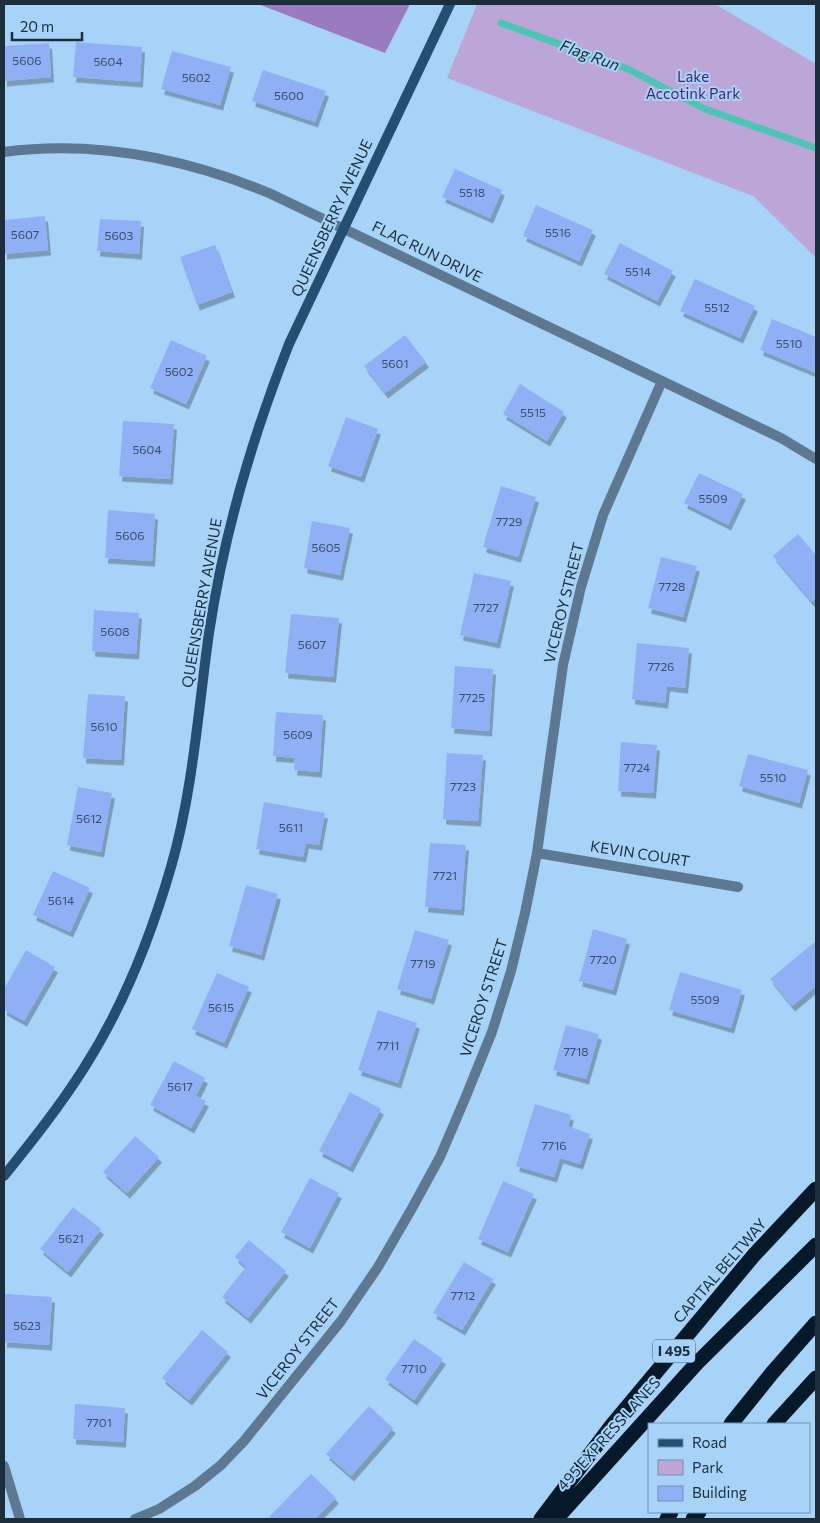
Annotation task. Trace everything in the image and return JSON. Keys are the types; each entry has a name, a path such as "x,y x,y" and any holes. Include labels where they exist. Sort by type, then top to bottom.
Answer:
{"highway":[{"name":"CAPITAL BELTWAY","path":"541,1519 612,1425 686,1336 754,1255 816,1190"},
{"name":"495 EXPRESS LANES","path":"556,1519 697,1363 816,1245"},
{"path":"732,1423 772,1372 816,1323"},
{"path":"775,1423 816,1378"}],"street":[{"name":"QUEENSBERRY AVENUE","path":"4,1176 32,1141 84,1067 118,1006 150,932 172,866 186,806 210,631 223,557 242,480 267,400 289,344 450,4"},
{"name":"FLAG RUN DRIVE","path":"4,152 78,148 128,153 179,162 230,177 343,228 781,438 816,459"},
{"name":"VICEROY STREET","path":"135,1519 159,1509 195,1486 221,1465 244,1441 341,1321 412,1210 440,1156 492,1032 511,971 537,852 563,665 581,587 604,515 662,381"},
{"name":"KEVIN COURT","path":"537,852 738,887"},
{"path":"4,1466 20,1519"}],"green space":[{"name":"Lake Accotink Park","path":"477,4 715,4 816,64 816,258 753,196 447,78"}],"shaded area":[{"path":"258,4 410,4 385,53"}],"building":[{"path":"76,42 142,47 140,82 73,77"},
{"path":"49,43 51,77 4,81 4,46"},
{"path":"172,51 231,67 220,105 161,89"},
{"path":"263,70 326,91 315,122 252,101"},
{"path":"455,169 502,190 490,218 442,197"},
{"path":"536,205 593,230 579,261 523,236"},
{"path":"45,216 48,250 4,254 4,220"},
{"path":"100,219 141,221 139,254 97,251"},
{"path":"620,243 673,271 657,301 604,274"},
{"path":"215,245 232,292 197,305 180,257"},
{"path":"695,279 755,306 740,338 680,311"},
{"path":"772,319 816,337 816,373 760,350"},
{"path":"405,335 426,362 385,393 364,366"},
{"path":"171,340 207,356 186,404 150,388"},
{"path":"520,384 564,412 547,441 503,414"},
{"path":"346,417 378,429 361,477 328,466"},
{"path":"123,421 174,424 170,479 119,476"},
{"path":"699,473 743,494 728,525 684,503"},
{"path":"501,486 536,497 518,557 483,547"},
{"path":"108,510 155,514 152,561 105,558"},
{"path":"312,521 350,528 340,575 304,568"},
{"path":"798,534 816,555 816,598 812,602 773,556"},
{"path":"661,557 697,566 683,617 648,608"},
{"path":"474,573 511,581 497,643 460,635"},
{"path":"94,610 139,613 136,654 92,651"},
{"path":"291,614 339,618 333,677 285,673"},
{"path":"637,643 689,648 685,688 667,686 665,703 632,699"},
{"path":"455,666 493,669 489,731 451,728"},
{"path":"88,694 125,696 121,760 83,758"},
{"path":"276,712 323,715 319,772 294,770 295,758 273,756"},
{"path":"621,742 657,745 653,793 618,791"},
{"path":"447,753 483,755 478,821 443,819"},
{"path":"748,754 808,770 799,803 739,786"},
{"path":"78,787 112,793 101,852 67,845"},
{"path":"264,802 325,813 319,845 306,843 303,857 256,849"},
{"path":"430,843 466,845 461,910 425,907"},
{"path":"53,871 90,888 70,932 33,915"},
{"path":"246,885 278,894 261,955 229,946"},
{"path":"593,929 627,939 613,990 579,981"},
{"path":"415,930 449,940 431,999 397,989"},
{"path":"816,941 816,986 792,1006 770,979"},
{"path":"26,950 55,967 24,1021 4,1010 4,989"},
{"path":"680,972 742,990 731,1028 669,1010"},
{"path":"217,973 249,987 224,1043 192,1029"},
{"path":"378,1010 417,1023 398,1083 358,1070"},
{"path":"566,1025 599,1034 586,1079 553,1070"},
{"path":"174,1061 205,1078 196,1096 206,1101 191,1128 150,1105"},
{"path":"350,1092 381,1109 350,1167 319,1151"},
{"path":"535,1104 571,1115 568,1126 590,1134 580,1164 560,1158 554,1177 516,1166"},
{"path":"135,1136 159,1157 127,1193 103,1172"},
{"path":"310,1178 339,1193 310,1248 281,1232"},
{"path":"503,1181 534,1194 508,1252 478,1239"},
{"path":"73,1207 101,1229 68,1272 40,1249"},
{"path":"249,1240 286,1271 248,1318 222,1297 246,1267 235,1257"},
{"path":"464,1262 493,1279 462,1330 433,1313"},
{"path":"5,1294 52,1297 49,1345 4,1342"},
{"path":"202,1330 228,1352 189,1400 162,1378"},
{"path":"414,1339 443,1359 414,1400 385,1379"},
{"path":"75,1404 125,1408 123,1442 73,1439"},
{"path":"369,1406 393,1428 351,1476 326,1454"},
{"path":"311,1474 336,1498 315,1519 272,1519 269,1517"}],"waterway":[{"name":"Flag Run","path":"501,23 628,69 705,109 816,148"}]}
